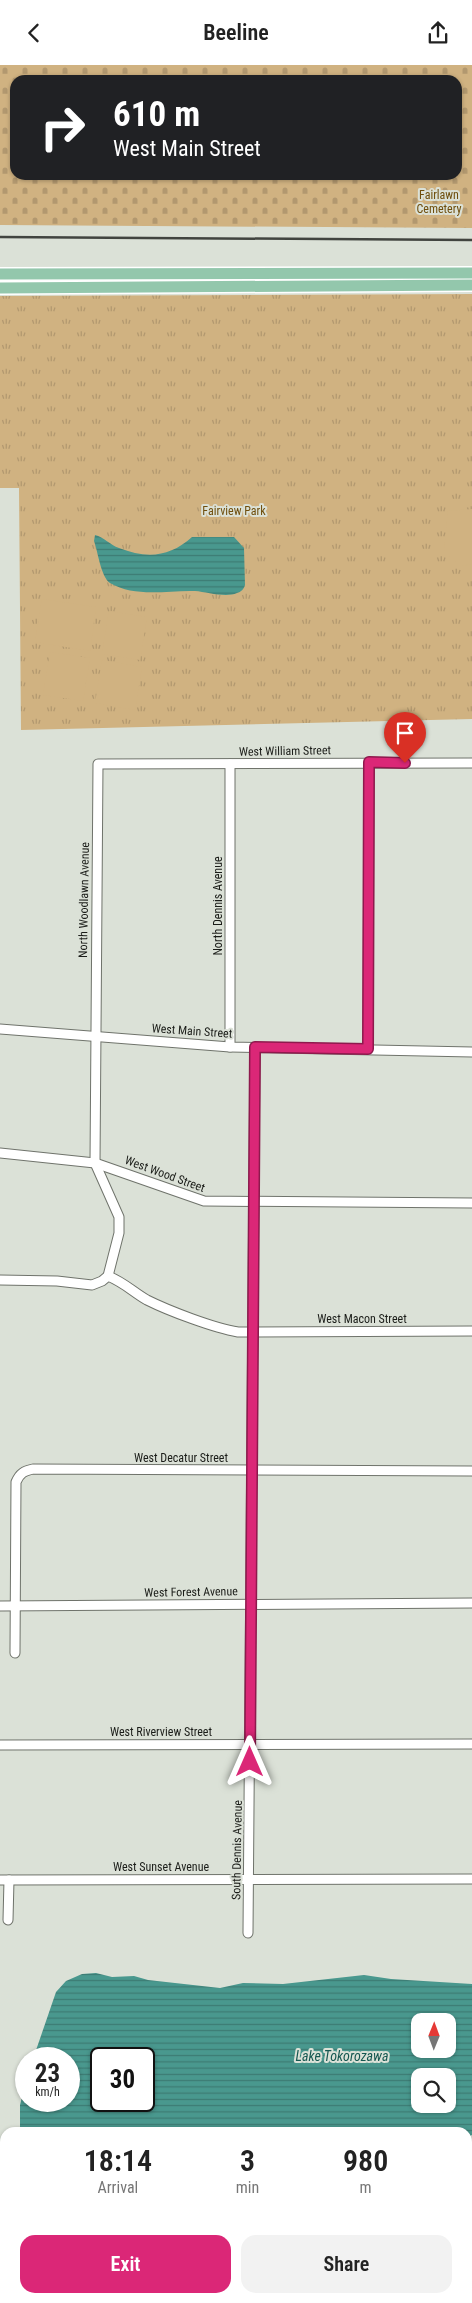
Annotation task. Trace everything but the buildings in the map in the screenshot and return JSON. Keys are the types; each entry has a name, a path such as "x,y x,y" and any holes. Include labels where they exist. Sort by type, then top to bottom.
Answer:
{"main road":[{"path":"0,274 472,273"},
{"path":"0,288 472,285"}],"street":[{"path":"368,1049 369,762"},
{"name":"West William Street","path":"98,764 472,763"},
{"name":"North Woodlawn Avenue","path":"95,1163 98,764"},
{"name":"North Dennis Avenue","path":"230,764 230,1047"},
{"name":"West Main Street","path":"0,1029 230,1047 472,1052"},
{"name":"South Dennis Avenue","path":"248,1933 255,1047"},
{"name":"West Wood Street","path":"0,1153 95,1163 204,1201 254,1203 472,1203"},
{"path":"2,1281 57,1281 92,1285 108,1276 119,1233 119,1217 95,1163"},
{"name":"West Macon Street","path":"108,1276 124,1283 147,1300 222,1329 252,1331 472,1331"},
{"name":"West Decatur Street","path":"15,1606 16,1482 19,1475 33,1469 472,1471"},
{"name":"West Forest Avenue","path":"0,1606 472,1603"},
{"path":"14,1653 15,1606"},
{"name":"West Riverview Street","path":"0,1745 472,1744"},
{"name":"West Sunset Avenue","path":"4,1880 472,1879"},
{"path":"4,1880 8,1920"}],"green space":[{"name":"Fairlawn Cemetery","path":"0,65 472,65 472,228 0,225"},
{"name":"Fairview Park","path":"472,294 472,719 21,730 19,488 0,488 0,296"},
{"path":"472,509 472,564 461,566 444,552 448,511"},
{"path":"42,599 96,607 90,651 35,642"},
{"path":"109,611 147,617 140,660 102,654"},
{"path":"50,652 90,658 83,701 43,695"},
{"path":"102,660 142,667 135,710 95,703"}],"water":[{"path":"95,535 129,552 149,555 175,549 192,537 234,537 244,548 245,586 240,592 227,595 195,591 141,592 120,588 110,583 104,575 94,541"},
{"name":"Lake Tokorozawa","path":"96,1973 112,1977 134,1976 148,1980 220,1988 243,1983 283,1984 364,1975 391,1979 472,1984 472,2127 20,2127 20,2112 80,2112 80,2047 37,2047 56,1992 66,1981 82,1974"}],"railway":[{"path":"0,237 472,240"}],"route":[{"path":"250,1762 255,1047 368,1049 369,762 405,763"}]}
